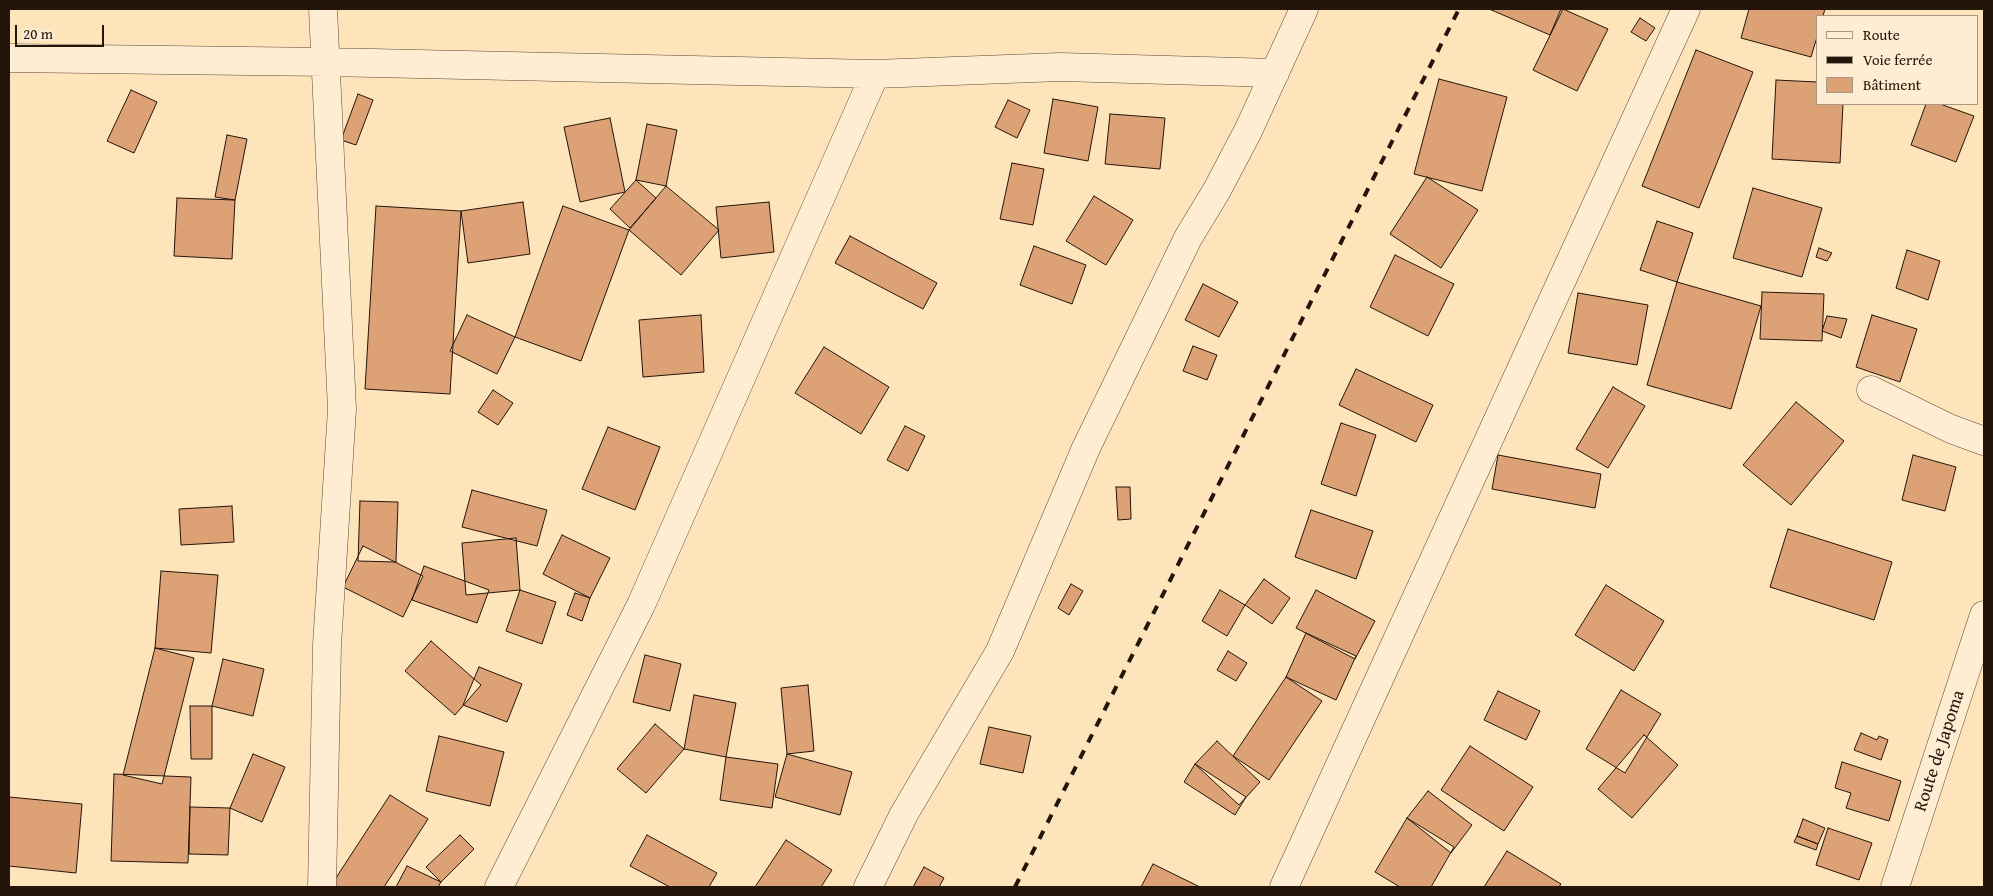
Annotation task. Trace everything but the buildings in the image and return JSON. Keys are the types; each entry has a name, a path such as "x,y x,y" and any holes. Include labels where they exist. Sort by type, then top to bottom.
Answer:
{"street":[{"path":"322,887 327,645 342,409 323,9"},
{"path":"868,887 904,814 1000,651 1086,448 1173,267 1244,139 1304,9"},
{"path":"1284,887 1686,9"},
{"path":"9,58 327,62 875,74 1060,68 1275,73"},
{"path":"499,887 641,605 875,74"},
{"path":"1871,390 1951,429 1984,441"},
{"name":"Route de Japoma","path":"1895,887 1984,615"}],"railway":[{"path":"1015,887 1459,9"}]}
